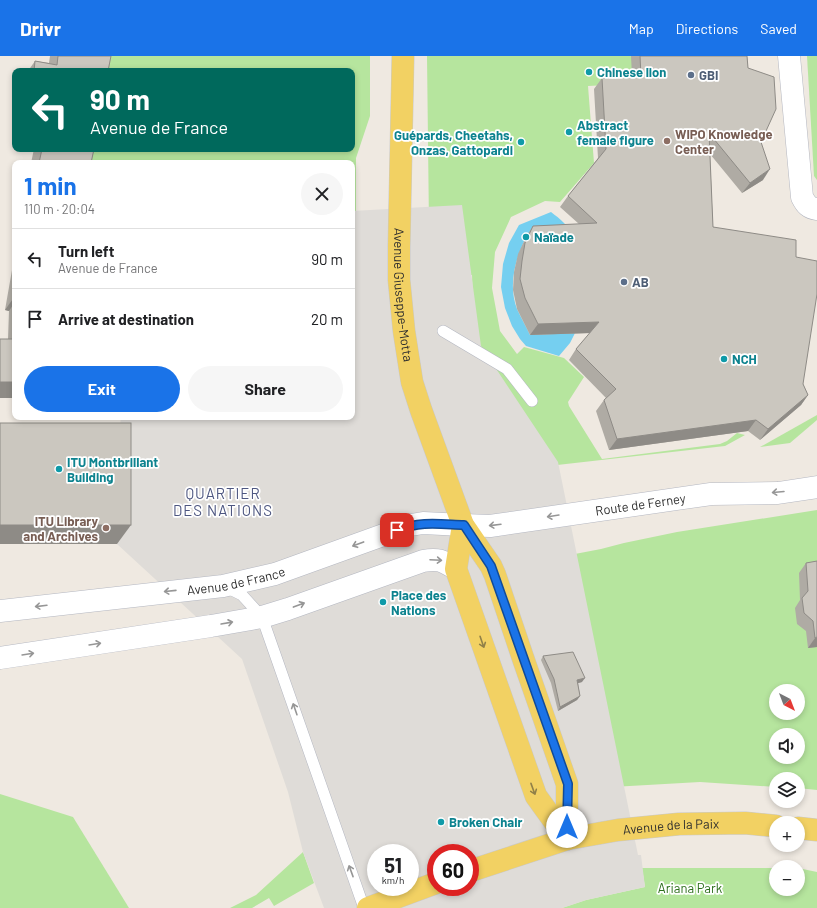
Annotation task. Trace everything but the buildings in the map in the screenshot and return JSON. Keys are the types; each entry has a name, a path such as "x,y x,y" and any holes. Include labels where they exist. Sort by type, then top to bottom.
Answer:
{"main road":[{"name":"Avenue Giuseppe-Motta","path":"403,56 398,247 399,280 404,331 412,382 440,463 464,525"},
{"path":"789,56 809,203"},
{"name":"Route de Ferney","path":"464,525 490,526 711,494 778,492 817,487"},
{"name":"Avenue de France","path":"0,610 223,586 275,574 411,525 423,523 464,525"},
{"path":"464,525 456,570 536,796 567,839"},
{"path":"464,525 491,566 568,784 567,839"},
{"path":"0,658 211,626 262,616 288,609 423,561 434,559 443,560 456,570"},
{"name":"Avenue de la Paix","path":"567,839 618,830 679,824 744,823 769,825"},
{"path":"805,829 817,830"},
{"path":"479,868 567,839"},
{"path":"368,908 427,886"}],"lane":[{"path":"443,330 507,369 532,400"},
{"path":"223,586 242,596 262,616 364,908"}],"green space":[{"path":"102,56 370,56 370,116 356,158 356,294 355,160 83,160 85,152 355,152 355,68 100,68"},
{"path":"427,56 660,56 646,83 588,86 594,163 560,202 545,201 511,217 495,252 492,288 500,331 517,354 524,347 564,358 584,377 568,402 602,459 720,444 727,441 737,433 745,435 725,446 513,470 500,469 473,305 472,275 445,276 430,312"},
{"path":"807,56 817,56 817,180 814,176"},
{"path":"817,415 817,420 790,443 760,447"},
{"path":"817,510 817,790 805,789 805,772 769,772 769,787 700,782 612,787 533,562 677,532"},
{"path":"0,794 73,817 129,908 0,908"},
{"path":"303,852 314,883 274,906 269,898 252,908 230,908 256,895"},
{"name":"Ariana Park","path":"642,868 769,868 769,896 805,896 805,869 817,872 817,908 562,908 586,900 645,887"}],"shaded area":[{"name":"Place des Nations","path":"462,205 481,346 558,462 638,855 641,855 645,887 586,900 562,908 324,908 303,852 288,792 242,659 117,544 118,442 121,420 355,420 355,211"}],"water":[{"path":"551,212 567,226 573,238 526,237 516,264 513,291 517,309 530,335 575,333 570,343 559,356 526,346 520,339 512,326 505,308 501,287 503,264 509,243 519,225"}],"place":[{"name":"Chinese lion","path":"589,72"},
{"name":"GBI","path":"691,75"},
{"name":"Abstract female figure","path":"569,132"},
{"name":"WIPO Knowledge Center","path":"667,141"},
{"name":"Guépards, Cheetahs, Onzas, Gattopardi","path":"521,142"},
{"name":"Naïade","path":"526,237"},
{"name":"AB","path":"624,282"},
{"name":"NCH","path":"724,359"},
{"name":"ITU Montbrillant Building","path":"59,469"},
{"name":"ITU Library and Archives","path":"106,528"},
{"name":"Place des Nations","path":"383,602"},
{"name":"Broken Chair","path":"441,822"}],"district":[{"name":"QUARTIER DES NATIONS","path":"223,502"}],"route":[{"path":"397,530 423,523 464,525 491,566 568,784 567,827"}]}
